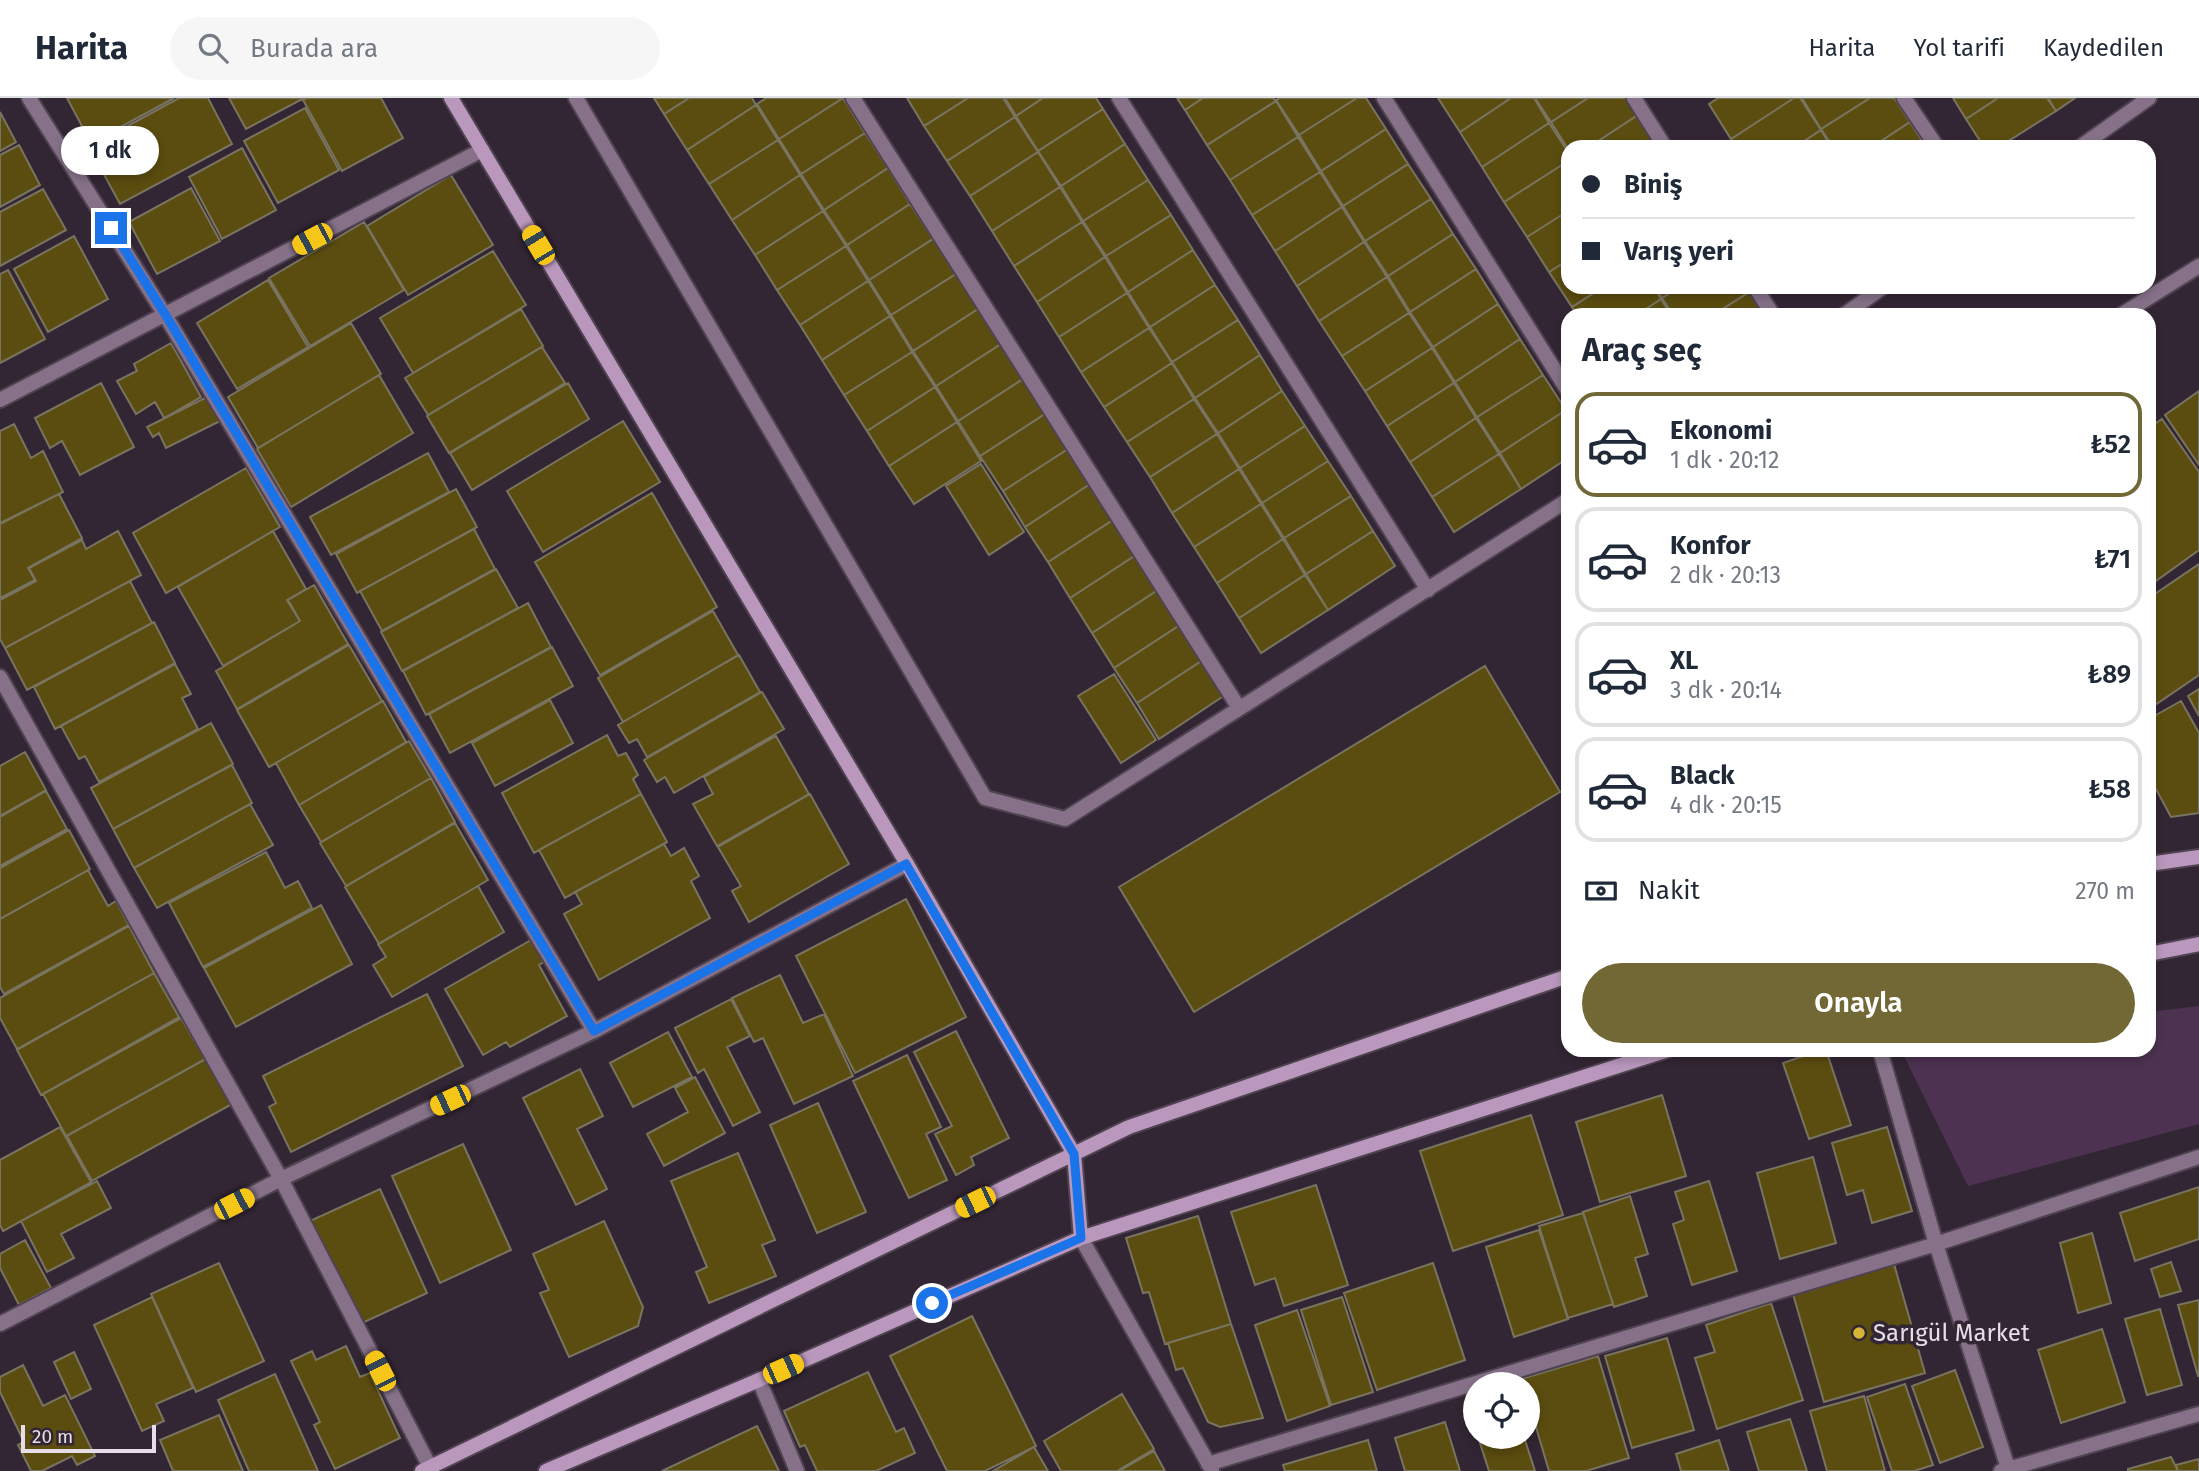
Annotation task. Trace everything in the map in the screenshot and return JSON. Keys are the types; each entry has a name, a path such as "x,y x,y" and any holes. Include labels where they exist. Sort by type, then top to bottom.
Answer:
{"main road":[{"path":"451,98 906,864 1074,1154 1081,1238"},
{"path":"2156,863 2199,857"},
{"path":"2156,953 2199,944"},
{"path":"426,1469 1129,1127 1561,978"},
{"path":"546,1471 1081,1238 1640,1057"}],"street":[{"path":"29,98 165,314 594,1031"},
{"path":"576,98 985,797 1065,819 1561,504"},
{"path":"853,98 1239,708"},
{"path":"1119,98 1428,590"},
{"path":"1384,98 1561,380"},
{"path":"1634,98 1661,140"},
{"path":"1904,98 1932,140"},
{"path":"2090,140 2149,98"},
{"path":"0,400 482,150"},
{"path":"2156,293 2199,266"},
{"path":"1854,308 1873,294"},
{"path":"2132,308 2154,294"},
{"path":"0,677 281,1180 426,1469"},
{"path":"0,1324 281,1180 594,1031 906,864"},
{"path":"1882,1057 2006,1470 2199,1414"},
{"path":"1081,1238 1210,1467 1936,1244 2199,1157"},
{"path":"759,1380 797,1471"}],"shaded area":[{"path":"2199,1006 2199,1124 1968,1186 1904,1057 2156,1057 2156,1011"}],"building":[{"path":"67,98 174,98 91,143"},
{"path":"179,98 208,98 232,144 120,204 89,147"},
{"path":"229,98 304,98 246,129"},
{"path":"381,98 403,138 342,171 303,100"},
{"path":"654,98 689,98 664,114"},
{"path":"689,98 752,98 756,105 687,150 664,114"},
{"path":"766,98 843,98 779,139 757,104"},
{"path":"843,98 865,133 801,174 779,139"},
{"path":"907,98 968,98 924,126"},
{"path":"968,98 1003,98 1015,117 947,161 924,126"},
{"path":"1005,98 1043,98 1016,116"},
{"path":"1043,98 1096,98 1103,109 1038,151 1016,116"},
{"path":"1177,98 1203,98 1185,110"},
{"path":"1203,98 1273,98 1276,101 1207,145 1185,110"},
{"path":"1357,98 1299,135 1276,100"},
{"path":"1357,98 1366,98 1386,129 1321,171 1299,135"},
{"path":"1438,98 1511,98 1460,132"},
{"path":"1511,98 1534,98 1549,123 1482,167 1460,132"},
{"path":"1535,98 1588,98 1551,122"},
{"path":"1588,98 1627,98 1638,115 1600,140 1562,140 1551,122"},
{"path":"1718,98 1794,98 1731,139 1709,104"},
{"path":"1794,98 1800,98 1821,130 1806,140 1731,139"},
{"path":"1802,98 1870,98 1821,129"},
{"path":"1870,98 1894,98 1910,122 1883,140 1828,140 1821,129"},
{"path":"1953,98 1998,98 1966,119"},
{"path":"1998,98 2047,98 2056,111 2010,140 1980,140 1966,119"},
{"path":"2048,98 2075,98 2056,111"},
{"path":"1276,101 1298,137 1230,180 1207,145"},
{"path":"756,105 778,140 709,184 687,150"},
{"path":"305,108 339,170 278,203 244,141"},
{"path":"1103,109 1125,144 1061,186 1038,151"},
{"path":"0,112 16,142 0,151"},
{"path":"1638,115 1654,140 1600,140"},
{"path":"1015,117 1038,152 970,196 947,161"},
{"path":"1910,122 1922,140 1883,140"},
{"path":"1549,123 1561,141 1561,165 1504,202 1482,167"},
{"path":"1386,129 1408,164 1343,206 1321,171"},
{"path":"1821,130 1827,140 1806,140"},
{"path":"865,133 888,168 824,210 801,174"},
{"path":"1298,137 1320,172 1252,215 1230,180"},
{"path":"778,140 800,175 732,220 709,184"},
{"path":"1125,144 1148,180 1083,221 1061,186"},
{"path":"19,145 40,185 0,207 0,155"},
{"path":"242,148 276,210 222,239 189,177"},
{"path":"1038,152 1060,187 992,231 970,196"},
{"path":"1408,164 1431,199 1365,241 1343,206"},
{"path":"1561,165 1561,215 1527,237 1504,202"},
{"path":"888,168 910,204 847,245 824,210"},
{"path":"1320,172 1342,207 1275,251 1252,215"},
{"path":"451,175 493,245 408,295 367,226"},
{"path":"800,175 823,211 755,255 732,220"},
{"path":"1148,180 1171,215 1106,256 1083,221"},
{"path":"1060,187 1082,222 1014,266 992,231"},
{"path":"191,188 220,241 157,274 129,222"},
{"path":"43,189 66,230 0,266 0,212"},
{"path":"1431,199 1453,234 1388,276 1365,241"},
{"path":"910,204 933,239 869,280 847,245"},
{"path":"1342,207 1364,242 1297,286 1275,251"},
{"path":"823,211 846,246 777,290 755,255"},
{"path":"1171,215 1193,250 1128,292 1106,256"},
{"path":"1561,215 1561,264 1549,272 1527,237"},
{"path":"364,222 404,290 310,346 269,278"},
{"path":"1082,222 1105,257 1037,302 1014,266"},
{"path":"1453,234 1476,269 1410,312 1388,276"},
{"path":"74,236 108,299 48,332 14,269"},
{"path":"933,239 956,274 891,315 869,280"},
{"path":"1364,242 1387,277 1319,321 1297,286"},
{"path":"846,246 868,281 800,325 777,290"},
{"path":"1193,250 1215,285 1150,327 1128,292"},
{"path":"493,251 526,305 413,373 380,318"},
{"path":"1105,257 1127,293 1059,337 1037,302"},
{"path":"1561,264 1561,290 1549,272"},
{"path":"1476,269 1498,304 1433,347 1410,312"},
{"path":"8,270 45,339 0,363 0,274"},
{"path":"956,274 978,309 913,351 891,315"},
{"path":"1387,277 1409,313 1342,356 1319,321"},
{"path":"268,280 308,347 237,389 197,323"},
{"path":"868,281 890,316 822,360 800,325"},
{"path":"1215,285 1238,320 1172,362 1150,327"},
{"path":"1127,293 1149,328 1081,372 1059,337"},
{"path":"1563,294 1592,294 1572,307"},
{"path":"1592,294 1658,294 1661,299 1648,308 1572,307"},
{"path":"1668,294 1746,294 1724,308 1668,308 1662,298"},
{"path":"1746,294 1753,294 1762,308 1724,308"},
{"path":"1661,299 1667,308 1648,308"},
{"path":"1498,304 1520,339 1455,382 1433,347"},
{"path":"521,309 543,346 428,415 405,378"},
{"path":"978,309 1001,344 936,386 913,351"},
{"path":"1409,313 1432,348 1365,391 1342,356"},
{"path":"890,316 912,352 844,395 822,360"},
{"path":"1238,320 1260,355 1195,398 1172,362"},
{"path":"351,323 381,374 258,448 228,397"},
{"path":"1149,328 1172,363 1104,407 1081,372"},
{"path":"1520,339 1543,375 1477,417 1455,382"},
{"path":"171,343 201,397 164,418 155,402 136,414 117,381 137,371 134,364"},
{"path":"1001,344 1023,379 958,421 936,386"},
{"path":"542,347 565,383 449,453 427,416"},
{"path":"1432,348 1454,383 1387,426 1365,391"},
{"path":"912,352 935,387 867,431 844,395"},
{"path":"1260,355 1282,391 1218,433 1195,398"},
{"path":"1172,363 1194,399 1127,442 1104,407"},
{"path":"379,375 413,433 291,507 257,449"},
{"path":"1543,375 1561,402 1561,413 1500,453 1477,417"},
{"path":"1023,379 1045,414 980,456 958,421"},
{"path":"101,383 134,447 80,475 62,441 50,448 35,418"},
{"path":"568,383 589,419 472,490 450,453"},
{"path":"1454,383 1476,418 1410,462 1387,426"},
{"path":"935,387 957,422 889,466 867,431"},
{"path":"1282,391 1305,426 1240,468 1218,433"},
{"path":"2199,391 2199,465 2165,415"},
{"path":"207,397 220,421 166,448 159,433 153,437 147,427"},
{"path":"1194,399 1217,434 1150,477 1127,442"},
{"path":"1561,413 1561,463 1521,489 1500,453"},
{"path":"1045,414 1068,449 1003,491 980,456"},
{"path":"1476,418 1499,454 1432,497 1410,462"},
{"path":"2162,419 2199,472 2199,550 2156,581 2156,423"},
{"path":"623,421 660,482 543,552 507,491"},
{"path":"957,422 981,461 914,504 889,466"},
{"path":"14,424 31,458 43,451 63,492 0,523 0,431"},
{"path":"1305,426 1328,461 1262,503 1240,468"},
{"path":"1217,434 1239,469 1172,513 1150,477"},
{"path":"1068,449 1090,484 1025,527 1003,491"},
{"path":"428,453 449,492 331,555 310,517"},
{"path":"1499,454 1521,489 1454,532 1432,497"},
{"path":"1328,461 1351,496 1284,538 1262,503"},
{"path":"981,464 1024,532 989,555 946,486"},
{"path":"246,468 280,527 166,593 133,533"},
{"path":"1239,469 1261,504 1194,547 1172,513"},
{"path":"1090,484 1113,520 1048,562 1025,527"},
{"path":"456,489 477,527 357,593 336,554"},
{"path":"652,493 717,607 600,675 535,562"},
{"path":"59,494 82,538 28,568 35,580 0,598 0,524"},
{"path":"1351,496 1373,531 1306,574 1284,538"},
{"path":"1261,504 1283,539 1217,583 1194,547"},
{"path":"1113,520 1136,555 1070,598 1048,562"},
{"path":"474,529 495,569 382,631 360,591"},
{"path":"118,531 141,575 5,648 0,639 0,600 36,581 29,568 82,540 86,549"},
{"path":"273,531 306,589 287,600 300,621 223,666 178,587"},
{"path":"1373,531 1395,566 1328,610 1306,574"},
{"path":"1283,539 1305,575 1239,618 1217,583"},
{"path":"1136,555 1158,590 1092,633 1070,598"},
{"path":"2199,564 2199,675 2156,704 2156,593"},
{"path":"496,569 518,608 402,671 381,632"},
{"path":"1305,575 1328,610 1261,653 1239,618"},
{"path":"130,581 152,623 27,690 5,648"},
{"path":"314,585 348,644 237,709 216,671 300,621 288,600"},
{"path":"1158,590 1180,625 1114,668 1092,633"},
{"path":"528,603 551,647 426,715 403,671"},
{"path":"713,611 738,655 623,722 598,678"},
{"path":"154,622 175,663 55,729 34,687"},
{"path":"1180,625 1203,660 1137,703 1114,668"},
{"path":"349,645 382,701 269,767 237,710"},
{"path":"552,647 573,686 450,753 429,714"},
{"path":"739,655 760,692 647,757 637,739 629,743 618,725"},
{"path":"1203,660 1225,695 1159,739 1137,703"},
{"path":"175,664 191,694 182,698 198,729 99,782 85,756 79,759 61,726"},
{"path":"1485,666 1560,792 1194,1012 1119,887"},
{"path":"1114,674 1156,740 1121,763 1078,696"},
{"path":"2199,689 2199,716 2188,696"},
{"path":"762,692 784,729 674,793 665,777 657,782 644,760"},
{"path":"550,700 573,743 495,786 472,743"},
{"path":"383,701 406,742 299,805 276,763"},
{"path":"2181,701 2199,733 2199,813 2171,817 2156,789 2156,715"},
{"path":"211,723 233,764 113,829 91,788"},
{"path":"607,735 618,756 626,753 638,775 633,779 641,794 534,853 502,793"},
{"path":"776,736 809,794 717,846 693,804 713,794 704,777"},
{"path":"409,741 431,778 321,842 299,805"},
{"path":"25,752 46,790 0,816 0,766"},
{"path":"232,765 252,803 134,868 113,829"},
{"path":"431,778 455,822 346,886 320,843"},
{"path":"46,791 67,829 0,866 0,817"},
{"path":"641,794 667,842 565,898 539,850"},
{"path":"810,794 849,864 749,922 732,891 741,886 718,847"},
{"path":"250,804 273,845 157,908 134,868"},
{"path":"455,823 488,880 379,944 345,887"},
{"path":"69,830 90,869 0,919 0,868"},
{"path":"664,844 671,856 684,848 699,876 691,881 710,918 599,980 564,914 582,904 575,892"},
{"path":"266,852 285,888 298,881 312,908 203,967 169,903"},
{"path":"88,870 108,906 116,901 129,925 4,994 0,987 0,919"},
{"path":"478,886 504,932 392,997 373,965 386,957 378,944"},
{"path":"906,899 966,1017 855,1073 796,956"},
{"path":"321,905 352,964 236,1027 204,968"},
{"path":"129,926 154,973 17,1049 0,1018 0,998"},
{"path":"531,940 544,962 539,965 567,1016 510,1047 506,1042 483,1055 445,989"},
{"path":"154,973 179,1017 41,1095 17,1050"},
{"path":"780,975 803,1023 824,1014 853,1076 794,1104 763,1038 754,1042 732,998"},
{"path":"427,994 463,1066 291,1152 269,1107 276,1103 263,1076"},
{"path":"731,999 750,1036 727,1047 760,1112 733,1126 704,1069 698,1073 675,1028"},
{"path":"181,1018 205,1059 66,1136 43,1094"},
{"path":"956,1031 1009,1138 971,1157 974,1165 956,1175 935,1134 952,1126 914,1052"},
{"path":"668,1032 692,1077 633,1107 610,1063"},
{"path":"907,1055 941,1127 926,1134 947,1180 909,1198 853,1081"},
{"path":"1801,1057 1828,1057 1851,1125 1809,1139 1783,1063"},
{"path":"206,1059 232,1104 92,1181 67,1136"},
{"path":"580,1069 603,1116 577,1129 607,1189 576,1205 523,1098"},
{"path":"695,1077 725,1133 664,1166 647,1134 688,1112 675,1088"},
{"path":"1662,1095 1686,1176 1600,1202 1576,1122"},
{"path":"818,1103 866,1212 817,1233 770,1125"},
{"path":"1531,1115 1563,1215 1453,1251 1420,1151"},
{"path":"60,1127 91,1182 3,1231 0,1225 0,1160"},
{"path":"1887,1127 1912,1211 1872,1223 1863,1190 1847,1195 1832,1143"},
{"path":"463,1144 511,1250 440,1283 392,1176"},
{"path":"738,1153 775,1240 762,1245 776,1276 709,1303 696,1272 707,1267 671,1181"},
{"path":"1813,1157 1836,1243 1780,1259 1757,1173"},
{"path":"97,1181 111,1208 61,1234 74,1258 47,1272 21,1221"},
{"path":"1709,1181 1737,1271 1692,1285 1673,1224 1684,1220 1675,1192"},
{"path":"1316,1185 1348,1285 1284,1306 1275,1278 1255,1285 1231,1212"},
{"path":"2199,1187 2199,1239 2135,1261 2120,1213"},
{"path":"380,1189 427,1293 358,1325 310,1221"},
{"path":"1630,1196 1648,1254 1635,1258 1647,1296 1614,1307 1583,1212"},
{"path":"1583,1213 1613,1304 1568,1318 1539,1226"},
{"path":"1198,1216 1231,1324 1165,1344 1149,1292 1143,1293 1126,1238"},
{"path":"604,1221 643,1307 638,1326 569,1357 540,1293 549,1290 533,1254"},
{"path":"1539,1230 1568,1319 1514,1337 1486,1247"},
{"path":"2092,1233 2111,1303 2078,1313 2060,1243"},
{"path":"25,1240 51,1288 19,1305 0,1268 0,1254"},
{"path":"2171,1262 2181,1291 2160,1297 2151,1269"},
{"path":"219,1263 264,1361 196,1392 151,1294"},
{"path":"1433,1263 1465,1360 1377,1390 1344,1293"},
{"path":"1894,1264 1925,1373 1824,1402 1793,1294"},
{"path":"152,1297 193,1388 156,1404 164,1421 142,1431 94,1325"},
{"path":"1342,1297 1373,1392 1331,1405 1301,1310"},
{"path":"2199,1300 2199,1376 2198,1376 2178,1305"},
{"path":"1771,1303 1803,1400 1717,1429 1695,1358 1715,1352 1706,1325"},
{"path":"2160,1309 2182,1385 2147,1395 2125,1319"},
{"path":"1297,1310 1330,1406 1287,1421 1255,1325"},
{"path":"972,1316 1036,1446 985,1471 947,1471 890,1356"},
{"path":"1231,1324 1263,1418 1220,1427 1208,1422 1183,1368 1176,1370 1168,1343"},
{"path":"2102,1329 2125,1402 2061,1423 2038,1350"},
{"path":"1667,1338 1694,1430 1632,1448 1605,1356"},
{"path":"346,1346 360,1377 370,1373 400,1438 335,1469 314,1425 320,1422 291,1361 312,1351 316,1360"},
{"path":"74,1352 91,1389 71,1399 54,1362"},
{"path":"1598,1356 1629,1458 1586,1471 1549,1471 1540,1441 1540,1373"},
{"path":"23,1365 43,1406 65,1395 95,1456 77,1465 72,1456 42,1471 31,1471 18,1445 24,1442 0,1392 0,1377"},
{"path":"1955,1370 1983,1447 1940,1463 1912,1386"},
{"path":"868,1372 896,1432 904,1428 915,1453 876,1471 817,1471 805,1445 800,1447 784,1411"},
{"path":"275,1374 318,1471 249,1471 218,1400"},
{"path":"1905,1384 1933,1465 1914,1471 1892,1471 1867,1397"},
{"path":"1122,1394 1154,1449 1117,1471 1061,1471 1044,1441"},
{"path":"1864,1396 1885,1471 1827,1471 1810,1411"},
{"path":"219,1415 243,1471 173,1471 160,1440"},
{"path":"1790,1419 1807,1471 1759,1471 1747,1432"},
{"path":"1445,1422 1460,1471 1405,1471 1395,1438"},
{"path":"757,1426 779,1471 662,1471"},
{"path":"1368,1440 1377,1471 1285,1471 1283,1465"},
{"path":"1719,1440 1729,1471 1681,1471 1676,1454"},
{"path":"1034,1447 1048,1471 993,1471"},
{"path":"1482,1449 1528,1449 1535,1471 1489,1471"},
{"path":"1154,1451 1165,1471 1119,1471"},
{"path":"2171,1457 2178,1471 2128,1471 2128,1469"},
{"path":"2199,1459 2199,1471 2178,1471 2176,1465"}],"place":[{"name":"Sarıgül Market","path":"1859,1333"}],"route":[{"path":"111,228 594,1031 906,864 1074,1154 1081,1238 932,1303"}]}
